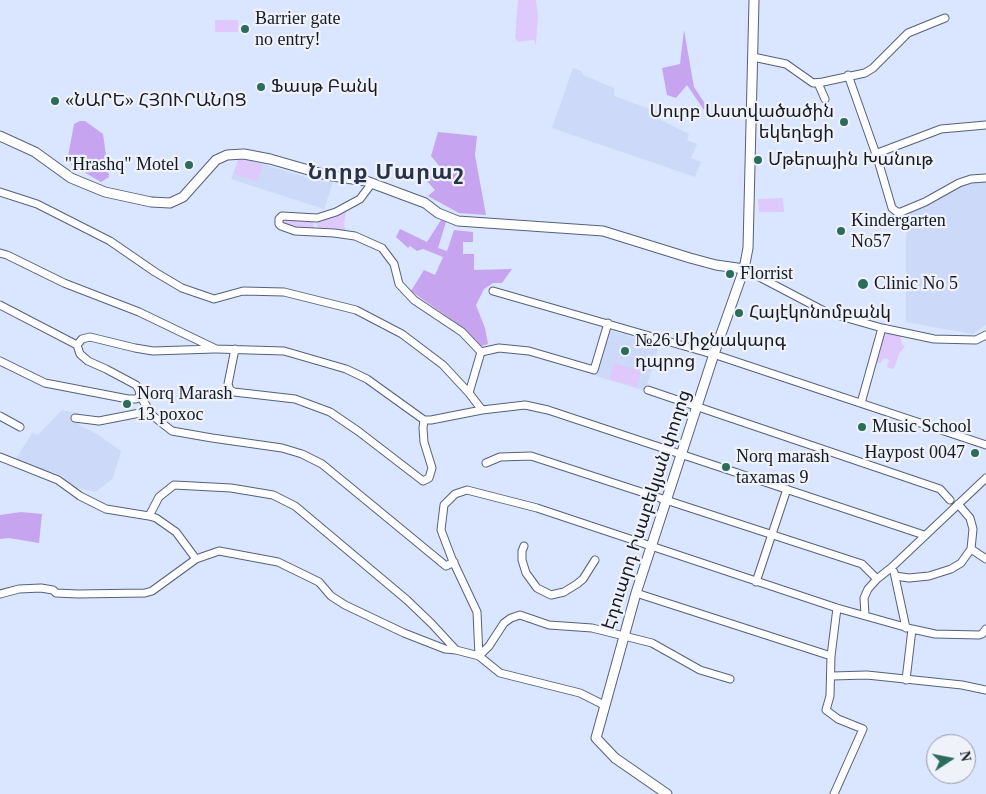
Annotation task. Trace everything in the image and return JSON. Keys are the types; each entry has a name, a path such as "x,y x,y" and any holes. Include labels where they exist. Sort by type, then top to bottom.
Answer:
{"main road":[{"name":"Էդուարդ Իսաբեկյան փողոց","path":"667,794 615,758 596,738 636,592 744,269 749,243 754,0"},
{"path":"0,136 34,152 71,178 105,192 151,202 170,203 183,197 216,160 239,154 270,159 326,175 372,183 425,203 438,213 458,221 603,231 690,258 716,265 744,269"}],"street":[{"path":"753,57 786,64 813,82 865,73 873,68 908,33 945,18"},
{"path":"848,76 876,154 892,208 897,212 925,202 959,183 971,179 986,178"},
{"path":"818,82 825,99"},
{"path":"876,154 941,129 986,125"},
{"path":"372,183 360,199 336,212 317,218 283,216 280,217 279,222 281,226 295,231 334,232 354,236 382,248 394,264 400,284 414,300 462,332 481,352"},
{"path":"0,192 37,204 110,241 182,288 214,299 244,291 284,292 356,310 402,334 443,365 482,410"},
{"path":"316,232 317,218"},
{"path":"0,253 7,254 64,283 139,312 216,349"},
{"path":"744,269 826,312 882,328 934,339 976,340 986,335"},
{"path":"493,290 714,354 986,445"},
{"path":"0,305 77,345"},
{"path":"481,352 499,348 528,351 594,370 608,324"},
{"path":"861,403 882,328"},
{"path":"454,562 446,566 322,464 302,454 282,448 172,431 159,422 150,411 134,384 85,359 78,352 77,345 82,339 90,336 152,351 216,349 284,351 346,369 366,379 424,420 525,405 548,410 924,535"},
{"path":"234,349 228,384 230,390 295,399 330,412 358,431 421,480 427,480 432,468 424,442 424,420"},
{"path":"469,393 481,352"},
{"path":"0,361 45,383 128,399 136,399 140,396"},
{"path":"648,390 940,489 950,500"},
{"path":"75,418 99,421 150,411"},
{"path":"0,416 20,427"},
{"path":"486,463 500,458 531,456 862,564 877,579"},
{"path":"0,457 58,480 80,496 106,509 149,516 176,532 196,559"},
{"path":"865,615 865,593 877,579 986,478"},
{"path":"149,516 159,498 174,485 231,488 273,495 294,506 406,600 456,650"},
{"path":"756,582 787,489"},
{"path":"480,656 477,612 441,530 444,505 455,494 467,490 537,508 756,582 909,629 935,634 982,634 986,629"},
{"path":"895,576 919,578 951,569 961,563 971,549 973,535 972,524 967,513 958,504"},
{"path":"524,546 522,560 526,573 537,588 550,595 564,592 577,584 583,579 595,560"},
{"path":"971,549 986,559"},
{"path":"0,594 19,589 41,588 53,590 56,593 145,593 152,591 196,559 218,551 278,562 319,582 331,596 345,605 404,634 445,649 480,656 500,673 580,693 604,705"},
{"path":"892,567 909,629 906,680"},
{"path":"636,592 831,656"},
{"path":"834,794 863,729 838,719 826,710 830,696 832,676 831,656 836,608"},
{"path":"480,656 504,623 511,618 520,616 549,625 592,628 652,643 700,670 730,679"},
{"path":"832,676 855,674 962,685 986,690"}],"shaded area":[{"path":"518,0 536,0 538,17 536,45 534,40 518,42 515,38"},
{"path":"215,20 238,20 238,32 215,32"},
{"path":"684,30 694,87 707,107 704,110 687,85 676,98 667,95 662,68 680,64"},
{"path":"573,68 581,71 583,75 614,88 614,96 661,113 659,119 689,134 687,140 697,144 691,158 701,162 695,177 552,128"},
{"path":"85,121 103,134 109,177 101,182 67,162 74,124"},
{"path":"438,132 477,136 475,155 486,215 459,213 428,196 435,190 425,179 441,168 431,156"},
{"path":"239,157 318,181 333,182 324,209 231,179"},
{"path":"239,157 263,165 257,181 234,174"},
{"path":"986,180 986,325 973,334 906,322 906,214 967,181"},
{"path":"783,198 784,212 759,212 758,199"},
{"path":"346,211 344,225 346,231 318,230 317,224 319,220"},
{"path":"282,218 313,221 314,228 311,230 284,226 281,221"},
{"path":"441,220 446,222 438,248 447,251 454,230 473,232 473,242 463,242 463,254 474,254 474,270 512,269 502,283 493,283 484,289 476,305 485,328 488,344 481,346 465,329 411,291 424,270 435,275 443,257 423,249 417,251 410,246 408,248 396,237 400,229 427,242"},
{"path":"609,330 659,345 645,391 596,376"},
{"path":"882,333 900,335 902,344 905,346 899,354 894,369 888,368 889,361 887,358 883,359 881,363 876,363"},
{"path":"614,363 641,371 637,387 609,379"},
{"path":"62,410 81,414 79,425 97,434 121,451 113,478 96,492 73,487 65,481 64,476 16,461 32,433 38,435"},
{"path":"21,512 42,514 39,543 9,538 0,539 0,515"}],"place":[{"name":"Barrier gate no entry!","path":"245,29"},
{"name":"Ֆասթ Բանկ","path":"261,87"},
{"name":"«ՆԱՐԵ» ՀՅՈՒՐԱՆՈՑ","path":"55,101"},
{"name":"Սուրբ Աստվածածին եկեղեցի","path":"844,122"},
{"name":"Մթերային Խանութ","path":"758,160"},
{"name":"\"Hrashq\" Motel","path":"189,165"},
{"name":"Kindergarten No57","path":"841,231"},
{"name":"Florrist","path":"730,274"},
{"name":"Clinic No 5","path":"863,284"},
{"name":"Հայէկոնոմբանկ","path":"739,313"},
{"name":"№26 Միջնակարգ դպրոց","path":"625,351"},
{"name":"Norq Marash 13 poxoc","path":"127,404"},
{"name":"Music School","path":"862,427"},
{"name":"Haypost 0047","path":"975,453"},
{"name":"Norq marash taxamas 9","path":"726,467"}],"district":[{"name":"Նորք Մարաշ","path":"386,173"}]}
